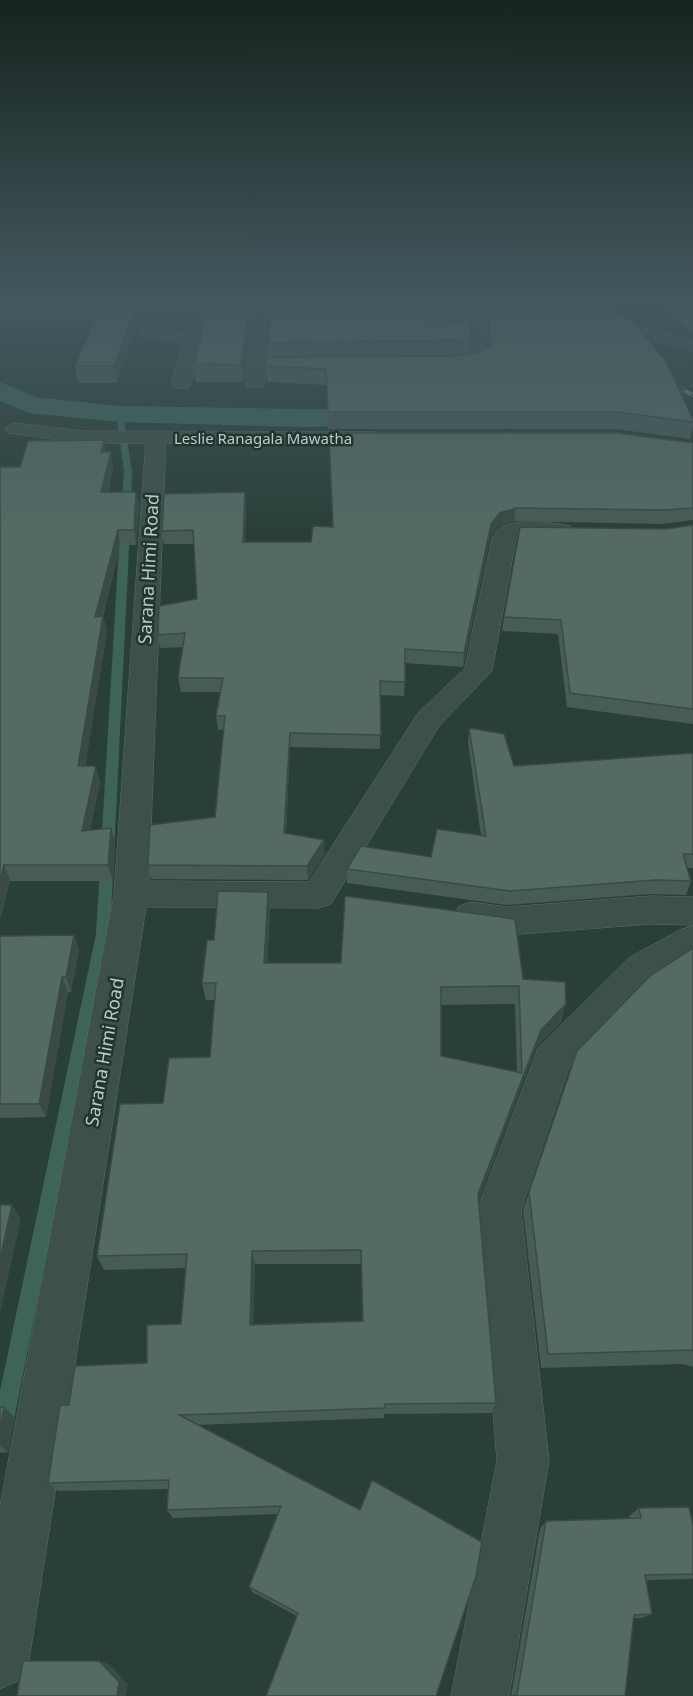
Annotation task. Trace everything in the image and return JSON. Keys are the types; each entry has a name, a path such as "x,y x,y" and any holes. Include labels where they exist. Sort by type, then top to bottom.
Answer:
{"street":[{"path":"181,384 183,376"},
{"name":"Leslie Ranagala Mawatha","path":"8,434 109,438 392,438"},
{"name":"Sarana Himi Road","path":"0,1660 130,894 146,438"},
{"path":"319,895 428,720 478,671 504,538 507,533 514,530 594,532"},
{"path":"130,894 319,895 354,900"},
{"path":"436,911 507,921 651,910 693,911"},
{"path":"480,1696 523,1461 499,1210 552,1060 643,968 693,940"}],"building":[{"path":"326,376 673,376 693,422 618,412 328,412"},
{"path":"329,433 617,433 693,443 693,508 665,510 516,508 500,513 491,524 464,653 405,649 405,682 380,681 381,735 290,733 284,833 324,840 307,866 148,865 150,825 215,817 225,716 216,716 223,678 178,678 185,633 158,635 159,606 197,599 193,530 162,531 164,494 245,492 243,542 311,542 313,526 333,527"},
{"path":"104,440 101,452 111,452 101,492 136,492 134,530 118,530 95,617 103,616 78,766 96,766 82,831 111,828 108,865 4,865 0,881 0,467 20,467 28,441"},
{"path":"693,525 693,709 570,693 561,620 504,617 520,527 666,529"},
{"path":"469,728 504,734 514,766 693,753 693,854 683,854 691,881 656,880 510,891 347,869 361,846 431,857 437,829 486,836"},
{"path":"218,891 268,892 264,963 341,963 345,896 515,919 523,979 565,982 566,1004 541,1030 478,1194 496,1403 385,1404 385,1408 179,1415 360,1510 372,1480 482,1542 476,1576 436,1696 266,1696 298,1613 249,1587 281,1506 167,1510 169,1480 48,1483 60,1405 69,1405 75,1366 147,1363 147,1325 181,1324 187,1254 97,1256 120,1104 163,1103 169,1058 210,1057 216,983 202,983 207,940 214,940","holes":["519,986 522,1073 441,1056 441,987","361,1250 363,1321 250,1325 252,1251"]},
{"path":"74,935 66,977 62,977 39,1104 0,1104 0,936"},
{"path":"693,948 693,1350 548,1354 529,1192 577,1051 651,975"},
{"path":"0,1205 12,1205 0,1259"},
{"path":"0,1407 4,1407 0,1429"},
{"path":"689,1507 693,1525 693,1574 645,1575 652,1614 634,1615 625,1696 511,1696 517,1695 546,1521 641,1518 639,1508"},
{"path":"23,1661 99,1661 119,1682 117,1696 17,1696"}],"waterway":[{"path":"0,390 29,405 119,414 302,418 393,417"},
{"path":"119,414 128,471 126,510"},
{"path":"0,1440 103,934 125,529"}],"railway":[{"path":"663,380 693,395"}]}
